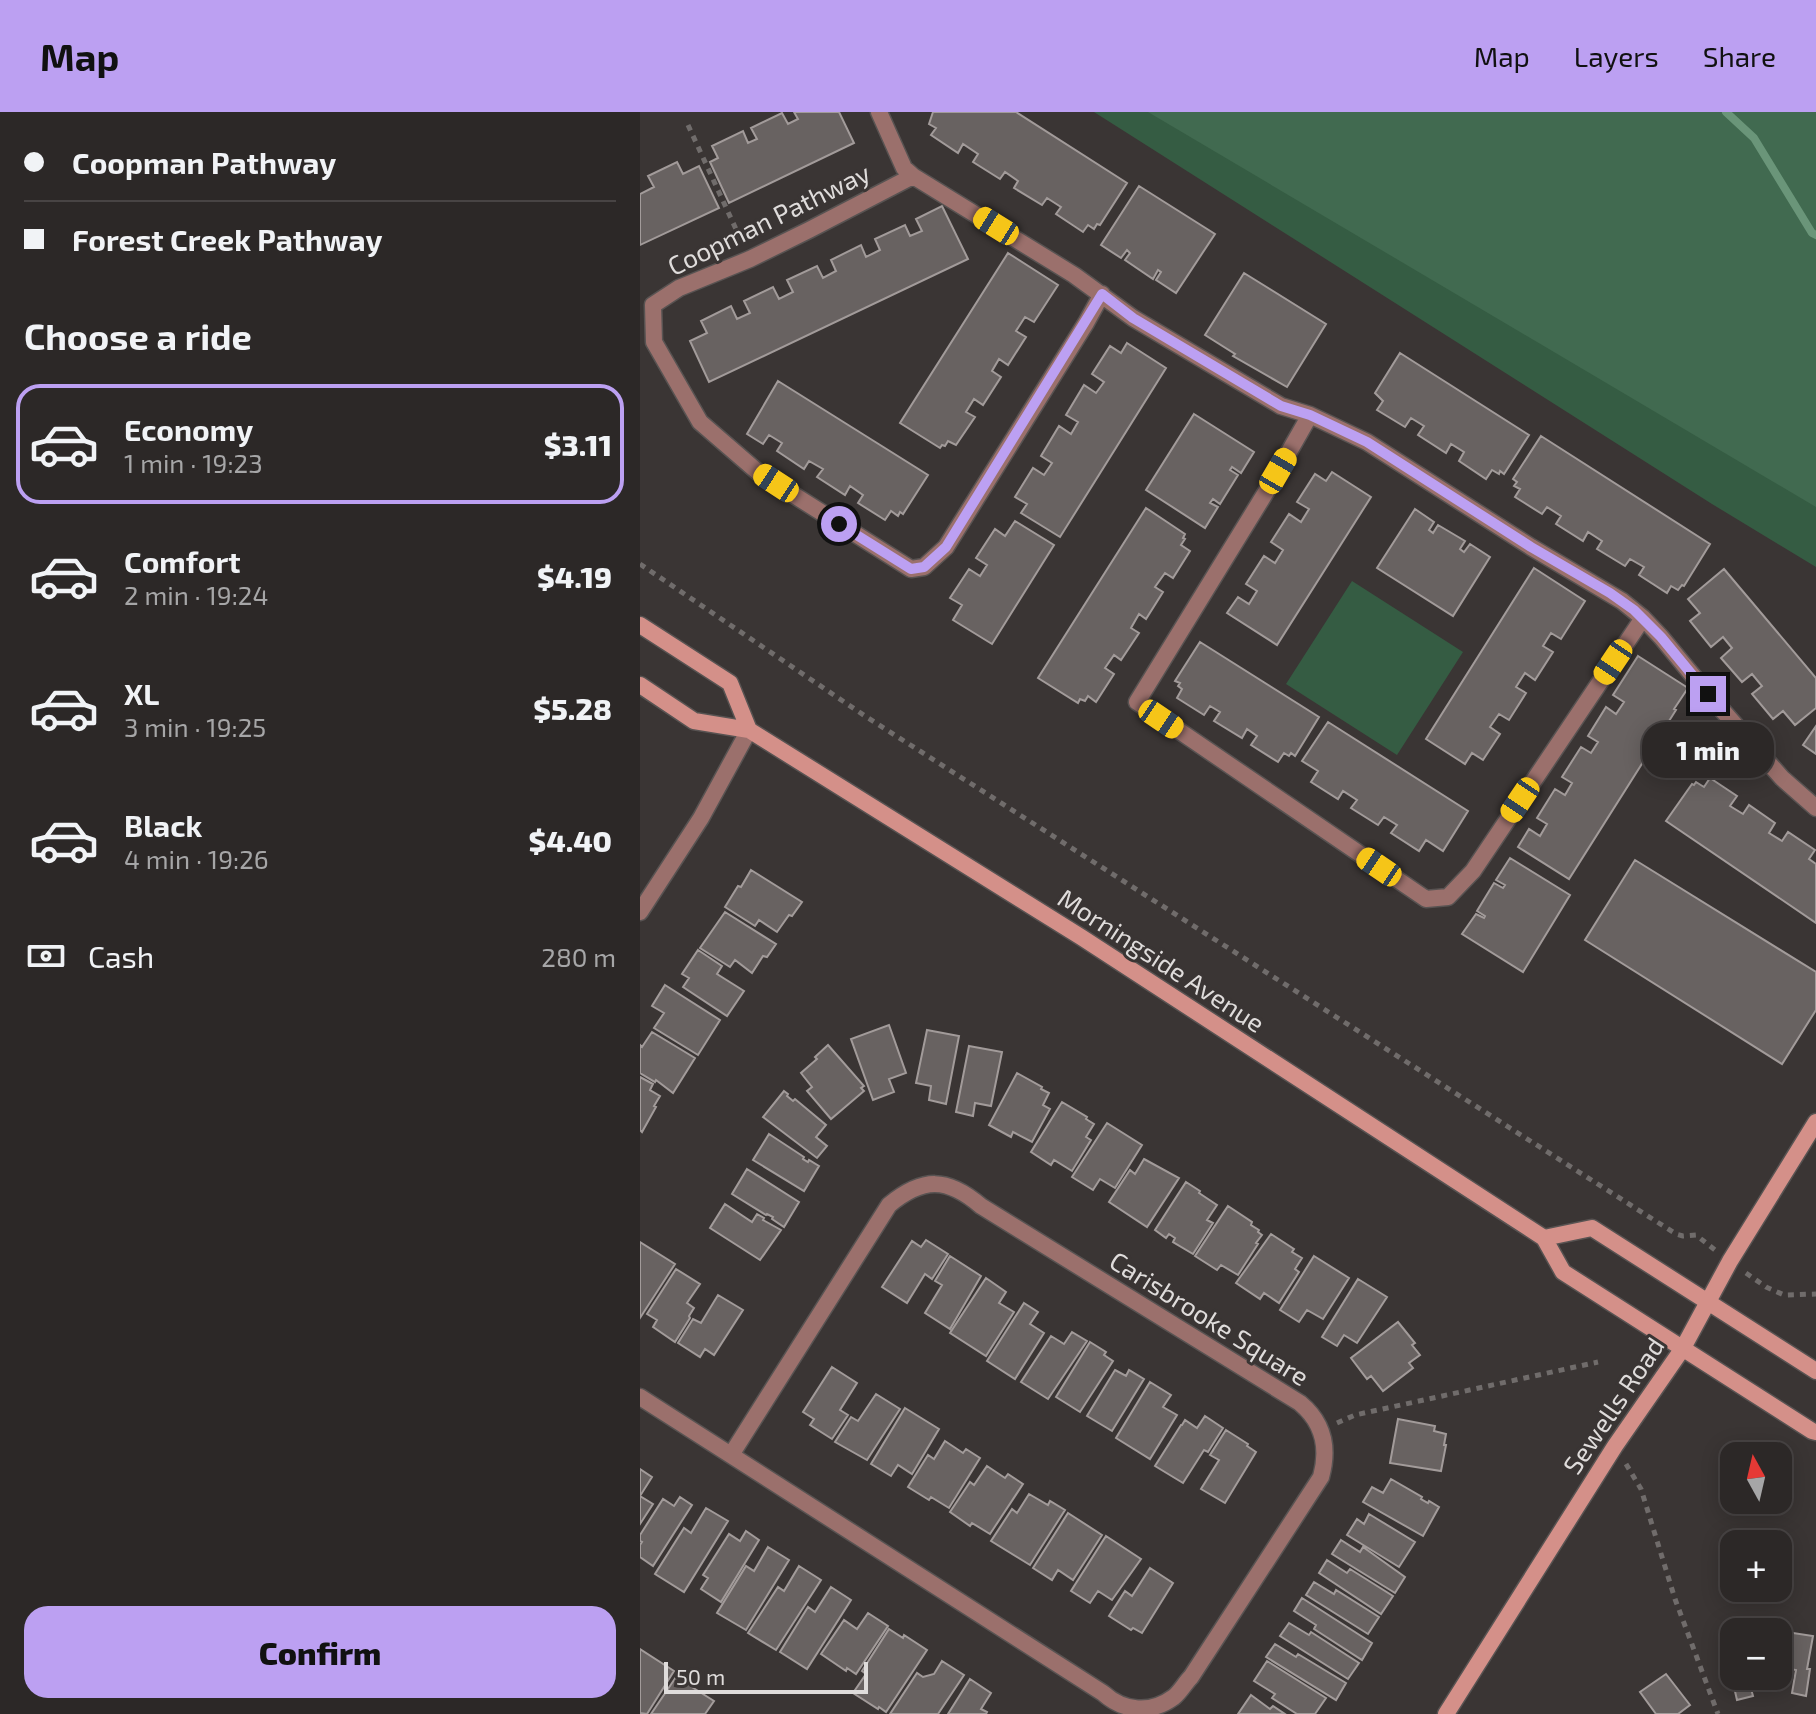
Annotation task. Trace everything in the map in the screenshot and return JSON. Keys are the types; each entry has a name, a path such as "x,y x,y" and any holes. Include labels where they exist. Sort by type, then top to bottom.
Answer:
{"main road":[{"path":"640,625 730,683 749,730"},
{"name":"Morningside Avenue","path":"640,685 694,721 749,730 1081,937 1544,1238 1563,1272 1816,1432"},
{"name":"Sewells Road","path":"1446,1714 1615,1446 1683,1348 1707,1300 1816,1122"},
{"path":"1544,1238 1592,1228 1816,1371"}],"street":[{"path":"879,112 904,168 913,176 1068,271 1133,318 1281,406 1310,415 1367,442 1531,547 1610,593 1643,618 1782,778 1816,808"},
{"name":"Coopman Pathway","path":"913,176 750,259 679,288 653,305 654,342 700,422 759,473 911,569 924,567 946,547 1102,294"},
{"path":"1310,415 1137,702 1426,899 1448,897 1473,871 1643,618"},
{"path":"640,912 701,818 749,730"},
{"name":"Carisbrooke Square","path":"731,1455 889,1205 904,1192 935,1184 951,1186 966,1193 981,1206 1300,1403 1317,1420 1322,1431"},
{"path":"640,1397 1117,1704 1145,1710 1172,1699 1191,1677 1321,1477 1326,1446 1322,1431"}],"path":[{"path":"688,125 750,259"},
{"path":"640,564 865,716 1676,1234 1696,1235 1701,1239"},
{"path":"1766,1287 1784,1295 1816,1294"},
{"path":"1322,1431 1355,1415 1598,1362"},
{"path":"1615,1446 1641,1489 1675,1599 1718,1714"}],"green space":[{"path":"1094,112 1816,112 1816,567 1712,504"},
{"path":"1148,112 1816,112 1816,507"},
{"path":"1352,581 1463,652 1397,755 1286,684"}],"building":[{"path":"794,112 839,112 854,143 729,203 710,162 718,158 712,146 743,131 748,143 757,139 751,128 782,113 788,124 798,119"},
{"path":"933,112 1016,112 1127,183 1100,225 1097,224 1094,229 1088,225 1083,232 1056,214 1061,207 1047,198 1042,205 1014,188 1018,181 1005,172 1000,179 973,162 978,154 963,144 958,153 931,135 936,128 929,124"},
{"path":"677,162 683,174 699,166 719,208 640,245 640,194 654,187 648,176"},
{"path":"1139,186 1215,234 1176,293 1156,280 1161,272 1158,270 1153,279 1125,260 1130,253 1127,250 1121,258 1101,245"},
{"path":"942,206 968,259 709,382 690,341 707,333 701,321 731,306 737,319 750,313 744,301 773,287 779,299 793,292 787,280 817,266 823,278 836,271 831,260 861,245 866,257 880,250 875,239 905,225 910,236 922,231 916,219"},
{"path":"1008,253 1058,285 1034,322 1025,317 1016,331 1026,337 1008,365 999,359 992,371 1001,377 983,405 974,399 966,412 975,417 956,445 948,441 940,448 900,423"},
{"path":"1244,273 1326,324 1287,387 1233,356 1235,354 1205,335"},
{"path":"1127,343 1166,368 1060,537 1021,513 1027,504 1015,497 1033,468 1044,475 1052,463 1041,456 1059,426 1071,434 1078,422 1066,415 1084,385 1096,393 1104,382 1092,374 1110,346 1121,353"},
{"path":"1400,353 1529,435 1504,474 1492,470 1486,479 1459,461 1464,452 1451,444 1446,453 1418,435 1424,426 1411,418 1405,427 1377,410 1383,401 1375,393"},
{"path":"778,381 928,475 903,514 900,512 898,516 891,511 885,520 858,503 863,495 850,486 845,495 817,477 823,469 809,461 804,469 777,451 782,443 769,435 763,444 747,434"},
{"path":"1194,414 1254,452 1241,473 1232,467 1230,470 1238,475 1220,504 1213,499 1210,503 1218,507 1205,528 1146,490"},
{"path":"1541,436 1710,544 1684,586 1678,590 1671,586 1667,593 1639,575 1644,567 1630,559 1625,566 1597,549 1602,541 1588,532 1583,541 1556,524 1561,516 1547,507 1542,514 1515,497 1520,489 1514,486 1517,482 1513,479"},
{"path":"1332,472 1371,497 1277,645 1227,613 1238,597 1249,604 1257,591 1246,584 1264,556 1275,563 1283,550 1271,542 1289,514 1301,522 1309,509 1297,502 1315,474 1326,481"},
{"path":"1146,508 1185,534 1181,545 1190,551 1173,578 1165,573 1155,587 1163,592 1146,619 1139,614 1131,628 1139,633 1121,660 1114,655 1105,668 1114,674 1096,702 1088,696 1078,703 1038,678"},
{"path":"1415,509 1434,522 1429,530 1433,533 1438,525 1465,541 1460,549 1464,552 1470,544 1490,557 1453,616 1377,568"},
{"path":"1015,521 1054,545 992,644 953,620 962,605 950,598 969,569 980,576 987,565 976,558 995,529 1005,536"},
{"path":"1534,568 1585,601 1561,639 1551,633 1543,646 1553,652 1535,680 1525,673 1516,687 1526,693 1509,720 1499,714 1490,727 1500,734 1483,760 1472,753 1465,764 1426,739"},
{"path":"1724,569 1816,678 1816,708 1795,725 1783,711 1773,719 1752,694 1762,686 1752,674 1742,682 1721,658 1732,648 1723,637 1711,647 1690,621 1700,613 1688,599"},
{"path":"1200,642 1319,717 1295,756 1284,753 1278,762 1251,745 1257,736 1247,729 1242,738 1214,721 1220,712 1210,706 1204,715 1177,698 1182,689 1178,686 1180,683 1175,681"},
{"path":"1638,656 1688,688 1569,879 1518,847 1529,829 1540,836 1547,824 1537,818 1555,789 1565,795 1572,783 1562,777 1581,747 1591,753 1598,742 1588,736 1606,707 1616,714 1624,702 1613,695"},
{"path":"1328,722 1468,811 1443,851 1426,840 1419,851 1391,833 1397,825 1384,817 1378,825 1351,808 1357,800 1343,791 1338,799 1311,782 1318,771 1302,761"},
{"path":"1816,726 1816,754 1803,745"},
{"path":"1710,778 1737,796 1730,806 1743,814 1749,805 1775,823 1769,833 1782,841 1788,832 1815,850 1809,859 1816,864 1816,923 1666,821 1692,784 1696,782 1704,787"},
{"path":"1510,858 1570,895 1523,972 1462,934 1476,914 1484,918 1477,911 1494,883 1503,888 1505,885 1496,880"},
{"path":"1635,860 1816,972 1816,1010 1782,1064 1585,940"},
{"path":"751,870 802,902 777,932 759,920 755,926 725,907"},
{"path":"725,912 776,944 752,973 735,960 730,967 700,948"},
{"path":"698,950 722,966 717,974 744,991 727,1016 683,987 689,978 682,974"},
{"path":"665,985 720,1020 698,1055 654,1028 664,1013 652,1006"},
{"path":"889,1025 906,1073 889,1079 894,1092 873,1100 851,1039"},
{"path":"927,1030 959,1036 946,1104 929,1100 931,1086 916,1083"},
{"path":"652,1032 695,1058 673,1093 640,1073 640,1045 642,1047"},
{"path":"828,1045 864,1086 861,1088 864,1091 831,1119 807,1091 812,1087 801,1073"},
{"path":"969,1046 1002,1052 991,1106 975,1103 973,1116 956,1112"},
{"path":"1017,1073 1049,1093 1043,1105 1050,1109 1032,1142 1013,1132 1011,1137 989,1125"},
{"path":"640,1077 653,1084 650,1090 660,1096 642,1132 640,1130"},
{"path":"784,1091 826,1125 816,1137 827,1146 817,1158 763,1117"},
{"path":"1062,1102 1094,1124 1086,1137 1091,1140 1072,1171 1054,1160 1051,1165 1031,1152"},
{"path":"1107,1123 1142,1145 1115,1188 1100,1179 1093,1190 1072,1177"},
{"path":"769,1134 803,1159 819,1166 804,1191 753,1160"},
{"path":"1144,1159 1179,1178 1147,1227 1109,1202 1130,1170 1135,1174"},
{"path":"747,1169 799,1202 784,1227 773,1217 732,1194"},
{"path":"1186,1182 1217,1205 1207,1220 1213,1223 1193,1254 1173,1242 1175,1238 1169,1234 1166,1238 1155,1230"},
{"path":"725,1204 752,1222 757,1214 781,1230 760,1260 710,1228"},
{"path":"1228,1206 1252,1222 1251,1225 1262,1235 1238,1275 1221,1265 1217,1270 1195,1256"},
{"path":"1271,1234 1302,1258 1295,1269 1299,1272 1279,1303 1264,1293 1260,1299 1236,1283"},
{"path":"926,1240 948,1254 932,1279 925,1274 907,1303 882,1287 912,1241 921,1247"},
{"path":"640,1242 675,1264 640,1318"},
{"path":"950,1256 981,1276 950,1329 925,1313 942,1285 935,1281"},
{"path":"1314,1256 1349,1278 1323,1319 1307,1310 1299,1322 1280,1310"},
{"path":"676,1269 700,1284 687,1303 694,1308 675,1342 653,1327 657,1320 647,1314"},
{"path":"986,1278 1006,1292 999,1303 1014,1312 986,1356 950,1333"},
{"path":"1358,1279 1387,1297 1357,1343 1344,1335 1337,1346 1322,1337"},
{"path":"718,1295 743,1310 714,1355 705,1349 700,1357 678,1343 693,1319 701,1323"},
{"path":"1024,1303 1038,1312 1030,1324 1044,1333 1015,1379 987,1361"},
{"path":"1398,1322 1415,1343 1412,1345 1420,1355 1409,1363 1413,1368 1383,1391 1371,1376 1367,1379 1351,1358"},
{"path":"1072,1332 1087,1341 1048,1399 1021,1382 1051,1336 1064,1344"},
{"path":"1090,1342 1106,1352 1104,1355 1113,1361 1080,1412 1056,1397"},
{"path":"832,1367 857,1383 840,1410 848,1415 832,1439 810,1425 814,1419 803,1412"},
{"path":"1115,1370 1126,1376 1129,1370 1144,1379 1112,1431 1087,1416"},
{"path":"1150,1382 1171,1395 1163,1407 1177,1415 1150,1459 1116,1438"},
{"path":"876,1394 900,1409 867,1460 835,1442 851,1417 858,1421"},
{"path":"905,1408 939,1429 912,1474 898,1465 891,1476 871,1464"},
{"path":"1205,1416 1223,1428 1208,1452 1204,1450 1183,1483 1155,1466 1185,1420 1197,1428"},
{"path":"1398,1419 1435,1426 1434,1431 1446,1434 1441,1471 1390,1463"},
{"path":"1226,1430 1256,1452 1225,1503 1201,1489 1219,1460 1210,1455"},
{"path":"945,1441 963,1453 966,1449 980,1458 949,1508 908,1487 928,1455 934,1459"},
{"path":"987,1466 1005,1478 1008,1474 1023,1484 990,1534 972,1523 970,1526 950,1512 970,1482 974,1485"},
{"path":"640,1469 652,1477 640,1496"},
{"path":"1391,1479 1439,1507 1423,1536 1363,1502 1372,1487 1383,1493"},
{"path":"1029,1494 1065,1510 1030,1565 991,1541 1012,1509 1017,1513"},
{"path":"640,1496 653,1504 640,1524"},
{"path":"680,1497 692,1505 653,1566 640,1557 640,1535 663,1499 674,1506"},
{"path":"706,1508 728,1521 684,1592 655,1574 684,1528 691,1533"},
{"path":"1068,1513 1102,1535 1073,1580 1058,1570 1052,1580 1033,1568"},
{"path":"1369,1514 1415,1542 1399,1567 1347,1535 1357,1519 1364,1524"},
{"path":"746,1531 759,1540 721,1602 701,1589 708,1578 703,1575 729,1534 740,1541"},
{"path":"1106,1536 1141,1559 1112,1600 1098,1591 1090,1603 1071,1591"},
{"path":"1341,1540 1360,1552 1363,1547 1405,1577 1395,1593 1332,1554"},
{"path":"768,1547 789,1560 746,1630 717,1613 746,1566 754,1571"},
{"path":"1327,1560 1347,1573 1350,1569 1393,1596 1381,1614 1319,1573"},
{"path":"799,1566 821,1580 776,1650 748,1633 778,1587 784,1591"},
{"path":"1150,1568 1173,1583 1142,1633 1109,1616 1125,1591 1132,1596"},
{"path":"1314,1582 1334,1594 1336,1590 1379,1617 1368,1634 1306,1595"},
{"path":"831,1587 851,1600 807,1669 780,1652 808,1607 815,1612"},
{"path":"1302,1598 1372,1643 1362,1660 1314,1629 1316,1625 1294,1611"},
{"path":"868,1613 888,1626 856,1674 821,1654 844,1620 857,1629"},
{"path":"1289,1623 1309,1635 1311,1632 1359,1663 1348,1679 1280,1636"},
{"path":"889,1629 927,1650 886,1712 853,1693 866,1674 862,1671"},
{"path":"1792,1633 1813,1636 1806,1696 1792,1693 1796,1670 1792,1669"},
{"path":"1275,1644 1346,1683 1336,1700 1266,1657"},
{"path":"640,1649 674,1671 647,1714 640,1713"},
{"path":"942,1661 964,1675 938,1714 890,1714 917,1673 923,1677 934,1674"},
{"path":"1267,1661 1326,1698 1315,1714 1297,1714 1272,1698 1275,1694 1254,1681"},
{"path":"1666,1674 1690,1705 1678,1714 1656,1714 1640,1692"},
{"path":"676,1677 714,1701 705,1714 651,1714"},
{"path":"970,1679 991,1693 981,1709 986,1714 948,1714"},
{"path":"1735,1690 1751,1690 1753,1696 1737,1700"},
{"path":"1251,1695 1270,1709 1273,1706 1285,1714 1238,1714"}],"waterway":[{"path":"1726,112 1754,138 1816,235"}],"route":[{"path":"839,524 911,569 924,567 946,547 1102,294 1133,318 1281,406 1310,415 1367,442 1531,547 1610,593 1634,610 1661,637 1708,694"}]}
